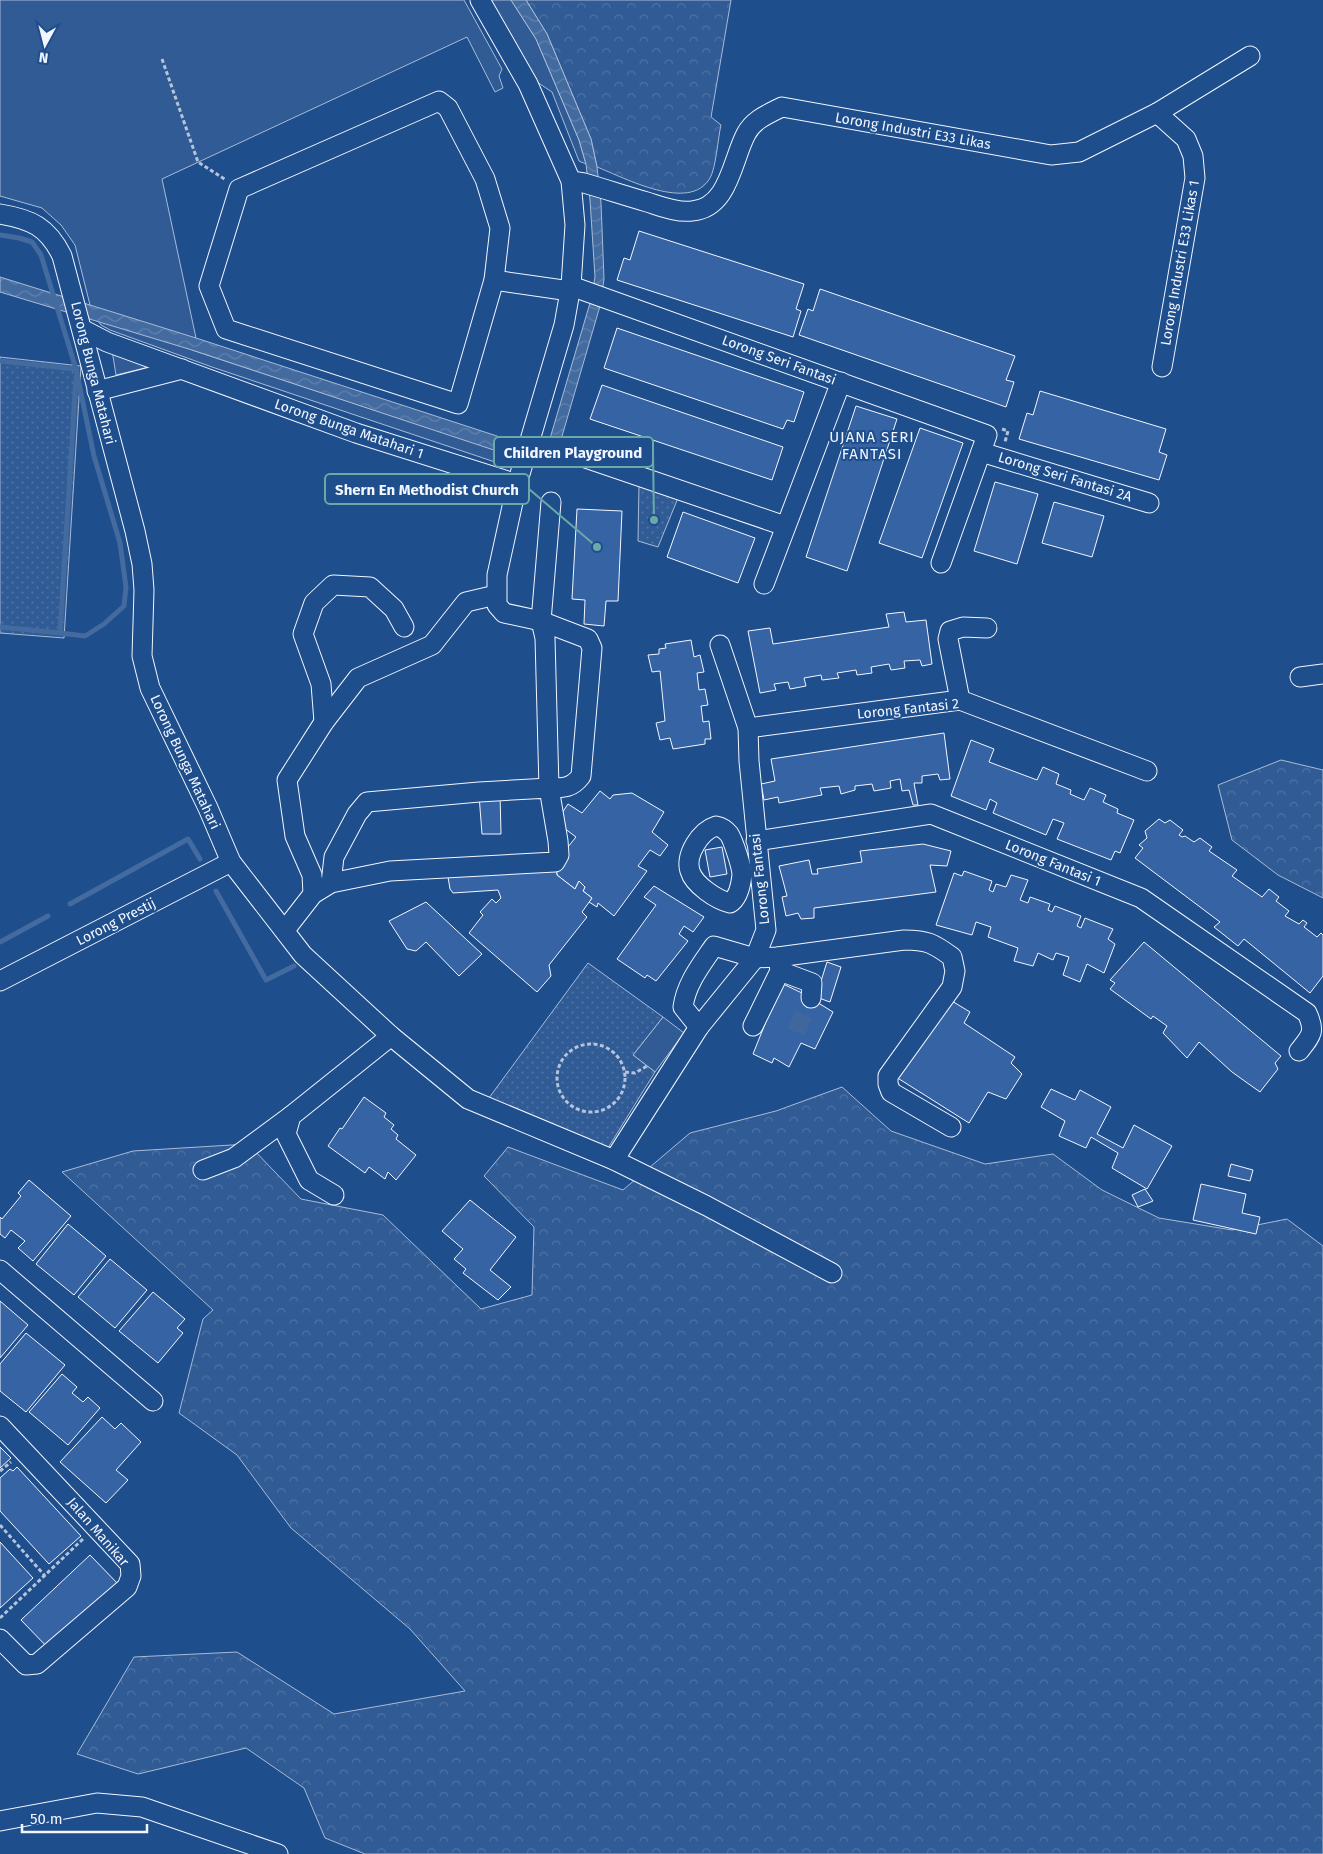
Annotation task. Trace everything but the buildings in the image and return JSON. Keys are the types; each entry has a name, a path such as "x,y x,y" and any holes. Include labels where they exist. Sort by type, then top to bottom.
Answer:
{"street":[{"path":"331,883 334,857 357,814 367,802 479,792 566,788 575,784 581,776 592,648 588,639 541,620 504,613 497,605 496,595 498,567 525,453 564,325 577,289 575,225 578,182 528,84 480,0"},
{"name":"Lorong Industri E33 Likas","path":"578,182 668,208 691,212 703,208 716,199 726,185 746,133 760,118 782,108 1051,155 1079,152 1157,112 1250,56"},
{"path":"439,101 448,108 485,180 500,228 494,280 458,404 226,329 209,286 239,189 439,101"},
{"name":"Lorong Industri E33 Likas 1","path":"1157,112 1186,139 1193,156 1195,178 1162,367"},
{"name":"Lorong Bunga Matahari","path":"0,214 17,217 42,228 55,241 62,256 135,531 142,564 144,590 142,656 150,688 208,808 231,862 303,955 391,1036 468,1099 614,1160 707,1206 832,1273"},
{"name":"Lorong Seri Fantasi","path":"494,280 577,289 608,298 840,382 984,443"},
{"name":"Lorong Bunga Matahari 1","path":"82,329 107,342 356,433 517,484"},
{"path":"97,391 182,370"},
{"path":"764,584 840,382"},
{"path":"941,563 984,443"},
{"name":"Lorong Seri Fantasi 2A","path":"984,443 1149,503"},
{"path":"571,453 786,526"},
{"path":"285,930 313,894 331,883 390,871 556,862 559,855 550,788 545,638 541,620 551,502"},
{"path":"324,722 321,684 304,634 314,603 333,585 370,587 394,609 404,627"},
{"path":"313,894 312,875 295,836 287,780 324,722 358,678 432,645 466,602 496,595"},
{"path":"960,700 948,639 950,631 963,627 987,628"},
{"name":"Lorong Fantasi","path":"614,1160 699,1028 755,958 766,930 751,875 756,841 748,728 720,645"},
{"path":"1300,677 1323,674"},
{"name":"Lorong Fantasi 2","path":"748,728 960,700 1147,771"},
{"name":"Lorong Fantasi 1","path":"756,841 931,814 1141,898 1307,1013 1312,1024 1312,1035 1300,1051"},
{"name":"Lorong Prestij","path":"0,981 231,862"},
{"path":"779,964 904,940 920,940 935,944 952,956 955,971 952,987 888,1076 891,1092 952,1127"},
{"path":"699,1028 684,1007 685,994 695,974 714,946 779,964 812,983 811,998"},
{"path":"753,1026 779,964"},
{"path":"203,1170 234,1158 291,1116 391,1036"},
{"path":"291,1116 286,1134 309,1180 334,1195"},
{"path":"0,1270 153,1401"},
{"name":"Jalan Manikar","path":"0,1426 130,1564 131,1576 127,1587 37,1664 26,1665 0,1639"},
{"path":"0,1821 98,1803 142,1807 278,1854"}],"path":[{"path":"162,59 198,162 239,189"},
{"path":"585,1045 603,1046 614,1052 621,1061 625,1072 625,1082 616,1102 608,1108 597,1112 582,1110 567,1102 561,1094 558,1084 558,1072 562,1061 569,1052 585,1045"},
{"path":"625,1072 635,1073 647,1066"},
{"path":"0,1525 46,1576"},
{"path":"0,1618 95,1527"}],"shaded area":[{"path":"0,0 464,0 502,69 499,76 503,88 495,92 467,37 162,179 196,338 192,350 511,455 509,459 503,463 495,462 212,367 101,325 90,305 75,245 61,225 42,208 0,196"},
{"path":"490,0 511,0 536,39 579,140 586,164 579,161 552,92 537,82"},
{"path":"112,350 153,366 116,375"},
{"path":"663,1017 684,1033 655,1072 633,1055"}],"green space":[{"path":"526,0 731,0 711,117 721,125 717,152 710,178 701,188 688,193 656,190 597,167 591,139 547,34"},
{"path":"0,357 81,366 64,638 0,633"},
{"path":"639,484 678,498 658,547 638,541"},
{"path":"1281,760 1323,770 1323,898 1278,875 1232,840 1218,785"},
{"path":"588,963 663,1017 633,1055 655,1072 608,1148 486,1102"},
{"path":"842,1087 891,1131 985,1164 1053,1154 1102,1190 1159,1218 1232,1230 1287,1219 1323,1246 1323,1854 365,1854 325,1838 304,1788 246,1748 138,1774 77,1754 134,1657 237,1652 334,1714 465,1691 410,1629 291,1528 237,1455 179,1413 203,1319 213,1310 62,1172 133,1151 248,1144 301,1199 383,1215 481,1309 532,1295 534,1227 484,1176 508,1147 623,1190 690,1133 776,1111"}],"water":[{"path":"511,0 526,0 547,34 591,139 597,167 601,203 604,279 600,306 553,467 536,464 192,350 0,292 0,277 196,338 546,452 590,303 595,277 590,200 586,164 579,140 536,39"}],"waterway":[{"path":"0,235 32,242 41,255 76,369 94,456 120,543 126,587 124,606 104,624 85,636 60,633"},
{"path":"0,361 76,369"},
{"path":"0,627 60,633 76,377"},
{"path":"70,904 188,839 200,859"},
{"path":"216,891 266,980 294,966"},
{"path":"0,942 48,916"}],"tunnel":[{"path":"796,1032 811,998"}],"place":[{"name":"Children Playground","path":"654,520"},
{"name":"Shern En Methodist Church","path":"597,547"}],"district":[{"name":"UJANA SERI FANTASI","path":"872,446"}]}
